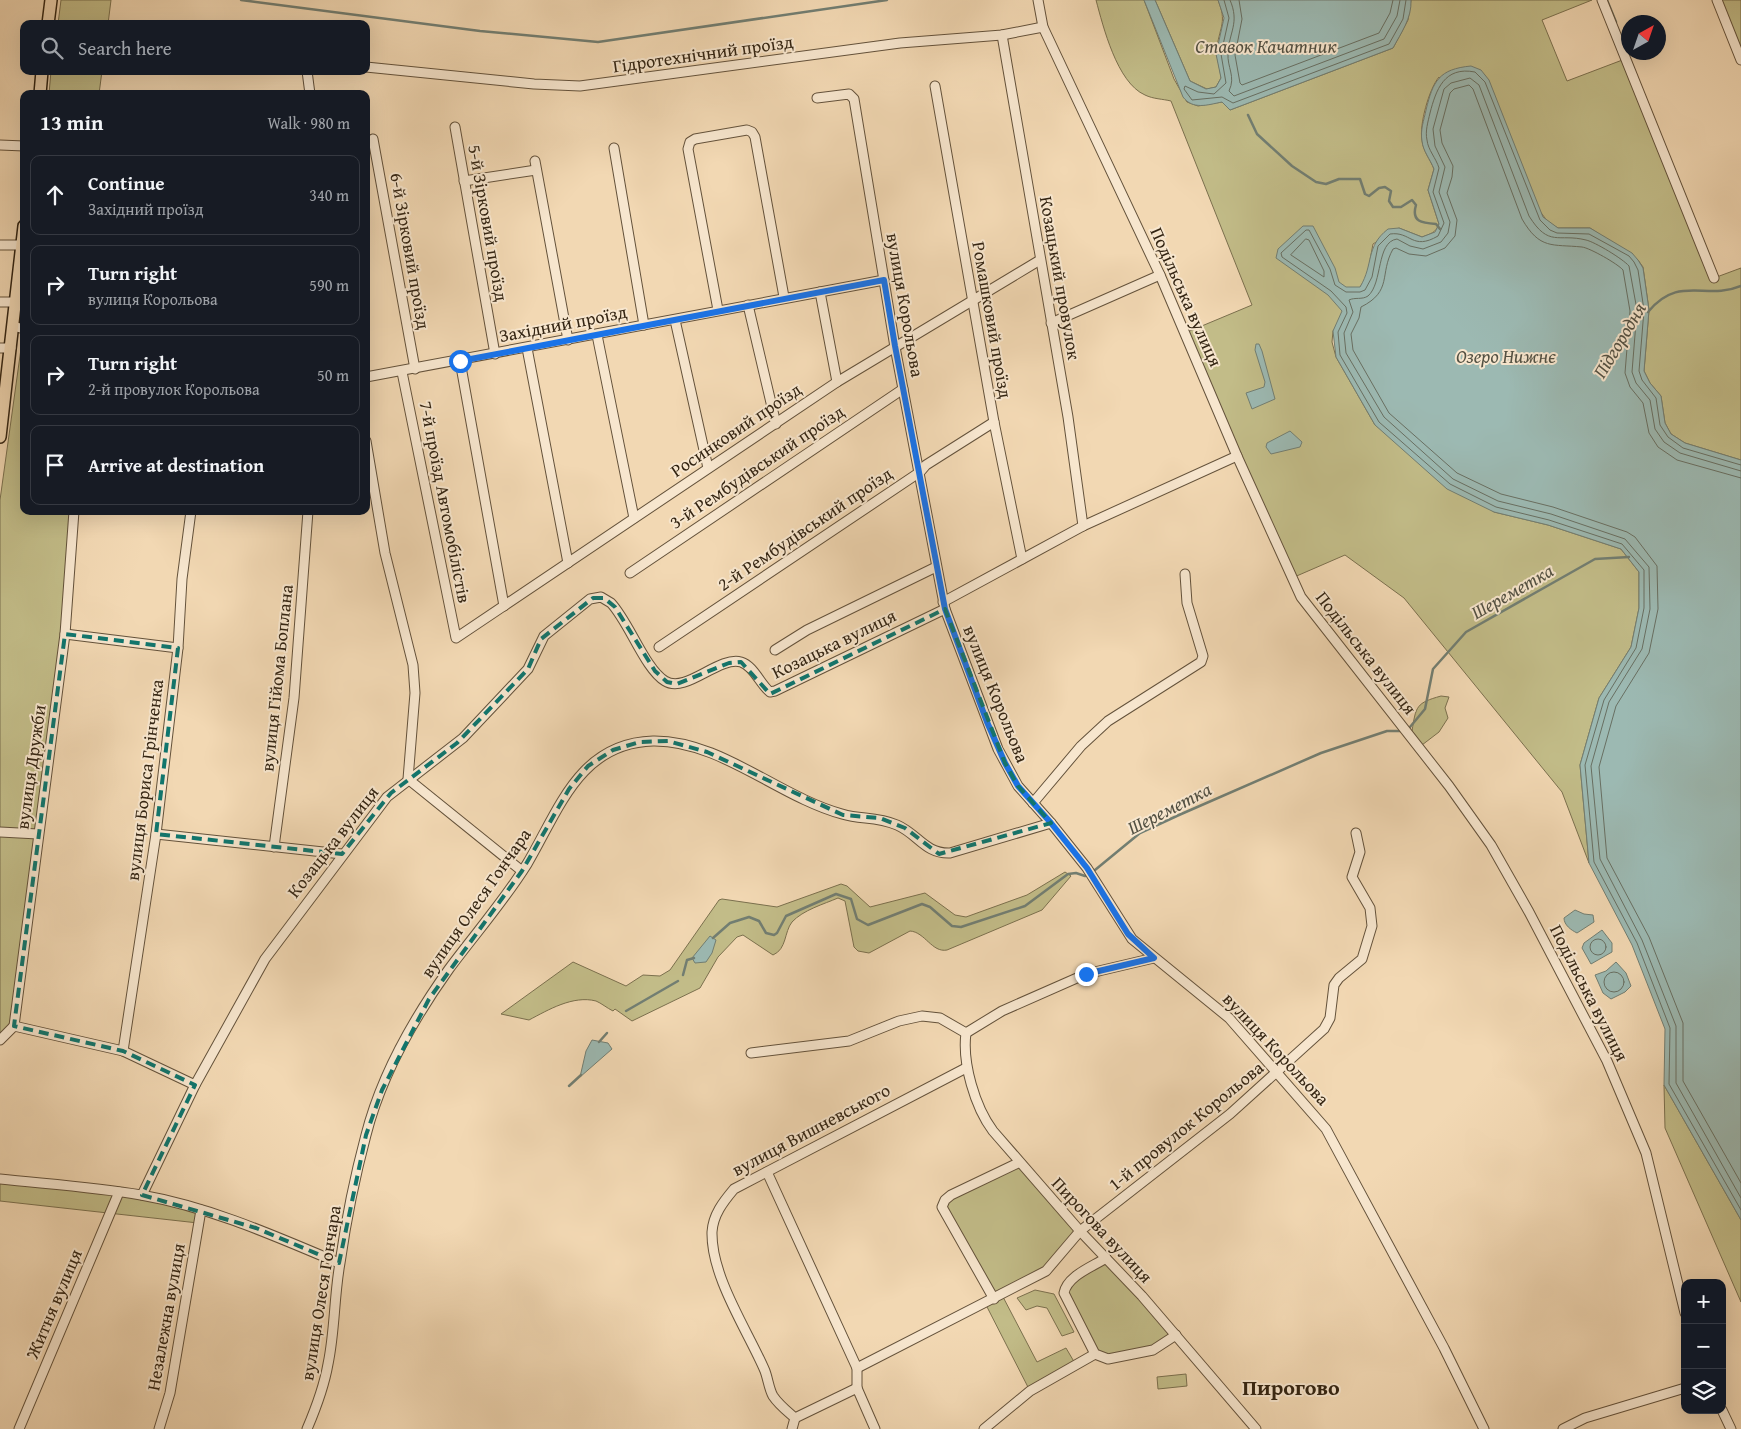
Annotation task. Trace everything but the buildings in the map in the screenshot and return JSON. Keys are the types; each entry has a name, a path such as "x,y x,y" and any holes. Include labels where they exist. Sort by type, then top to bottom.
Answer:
{"main road":[{"path":"48,20 51,0"},
{"path":"40,90 42,75"},
{"path":"0,437 5,348 18,327 15,302 20,261"}],"street":[{"name":"Подільська вулиця","path":"1038,0 1043,27 1160,275 1237,456 1301,597 1449,786 1491,845 1529,912 1607,1061 1646,1153 1681,1296"},
{"path":"1602,0 1714,278"},
{"path":"1718,0 1741,60"},
{"name":"Гідротехнічний проїзд","path":"370,67 534,84 580,86 900,43 1002,35 1043,27"},
{"name":"Козацький провулок","path":"1002,35 1068,417 1083,526"},
{"path":"308,75 309,90"},
{"name":"Ромашковий проїзд","path":"935,86 994,422 1022,559"},
{"name":"вулиця Корольова","path":"817,98 849,94 854,99 895,346 944,605 998,749 1016,782 1087,868 1128,934 1154,958 1220,1010 1278,1072 1332,1139 1444,1348 1484,1429"},
{"name":"5-й Зірковий проїзд","path":"455,127 495,354"},
{"path":"718,310 688,149 690,142 695,139 746,130 752,132 755,137 784,297"},
{"name":"6-й Зірковий проїзд","path":"373,139 415,369"},
{"path":"0,145 20,146"},
{"path":"614,148 644,325"},
{"path":"464,180 535,165 568,340"},
{"path":"0,245 20,245"},
{"name":"Росинковий проїзд","path":"456,638 837,382 1040,260"},
{"path":"1051,323 1160,275"},
{"name":"Західний проїзд","path":"370,376 597,335 784,297 884,280"},
{"path":"820,292 837,382"},
{"path":"0,302 15,302"},
{"path":"748,304 776,424"},
{"path":"675,320 708,468"},
{"path":"597,335 634,518"},
{"path":"527,348 568,563"},
{"path":"460,361 504,606"},
{"name":"7-й проїзд Автомобілістів","path":"402,372 456,638"},
{"name":"3-й Рембудівський проїзд","path":"630,573 903,389"},
{"name":"2-й Рембудівський проїзд","path":"659,647 920,472 926,465 994,422"},
{"name":"Козацька вулиця","path":"142,1195 195,1086 266,959 342,854 387,797 463,738 528,669 541,639 593,598 604,598 615,607 655,671 667,682 677,684 729,663 741,662 750,668 770,692 775,692 944,605 1083,526 1237,456"},
{"path":"370,465 385,553 413,665 415,693 408,779 522,871"},
{"name":"вулиця Дружби","path":"14,1026 65,634 74,515"},
{"name":"вулиця Бориса Грінченка","path":"123,1051 156,834 178,648 182,579 190,515"},
{"name":"вулиця Гійома Боплана","path":"274,847 294,698 308,515"},
{"path":"775,650 807,630 936,567"},
{"path":"1033,803 1081,746 1108,721 1201,662 1203,656 1187,603 1185,574"},
{"path":"65,634 178,648"},
{"name":"вулиця Олеся Гончара","path":"308,1429 318,1405 328,1364 339,1264 366,1135 382,1090 407,1038 429,999 522,871 562,800 583,771 613,750 640,742 668,741 694,747 843,815 880,818 905,828 926,847 939,854 950,853 1051,823"},
{"path":"0,832 38,834"},
{"name":"1-й провулок Корольова","path":"857,1368 1046,1271 1080,1231 1230,1114 1327,1026 1336,981 1358,964 1366,949 1372,921 1372,912 1352,877 1360,852 1356,833"},
{"path":"156,834 342,854"},
{"path":"751,1053 849,1041 899,1021 922,1016 940,1018 966,1033 1002,1011 1086,974 1154,958"},
{"path":"0,1040 14,1026 123,1051 195,1086"},
{"name":"Пирогова вулиця","path":"966,1033 966,1068 988,1123 1018,1164 1176,1335 1256,1429"},
{"name":"вулиця Вишневського","path":"795,1418 772,1394 765,1371 744,1331 715,1260 713,1244 715,1217 722,1203 734,1189 922,1089 966,1068"},
{"path":"994,1299 942,1206 951,1195 1018,1164"},
{"path":"767,1172 857,1368 857,1388 875,1429"},
{"path":"0,1179 142,1195 201,1210 256,1228 339,1264"},
{"name":"Житня вулиця","path":"20,1429 119,1192"},
{"name":"Незалежна вулиця","path":"159,1429 170,1393 201,1210"},
{"path":"1106,1258 1072,1279 1064,1293 1095,1354 1108,1359 1153,1350 1176,1335"},
{"path":"984,1429 1030,1391 1095,1354"},
{"path":"792,1429 795,1418 857,1388"},
{"path":"1563,1429 1585,1418 1681,1389"},
{"path":"1724,1414 1731,1429"}],"highlighted area":[{"path":"593,598 604,598 615,607 655,671 667,682 677,684 729,663 741,662 770,694 945,609 1005,763 1018,786 1051,823 939,854 905,828 880,818 843,815 707,752 668,741 640,742 613,750 588,766 569,789 522,871 429,999 382,1090 366,1135 339,1263 256,1228 142,1195 195,1085 123,1051 14,1026 65,634 178,648 156,834 342,854 391,793 457,743 528,669 541,639"}],"shaded area":[{"path":"61,0 111,0 108,20 58,20"},
{"path":"1096,0 1144,0 1174,79 1187,102 1198,106 1222,102 1230,110 1393,48 1408,20 1411,0 1592,0 1542,20 1567,81 1625,60 1714,278 1741,268 1741,460 1685,443 1671,434 1665,423 1661,396 1650,383 1644,371 1649,310 1643,267 1638,260 1590,228 1558,228 1548,222 1439,77 1428,98 1421,133 1424,148 1434,169 1428,190 1439,224 1438,227 1430,234 1422,237 1399,228 1373,244 1367,276 1333,331 1332,342 1336,357 1375,425 1494,512 1548,525 1621,549 1639,572 1639,608 1631,647 1599,698 1580,765 1589,863 1562,792 1404,598 1345,555 1292,578 1185,333 1252,305 1171,101 1145,95 1135,89 1119,67"},
{"path":"1155,0 1218,0 1222,14 1217,47 1221,78 1216,87 1207,89 1190,81"},
{"path":"1717,0 1741,0 1741,61"},
{"path":"51,75 101,75 100,90 49,90"},
{"path":"20,356 20,515 74,515 65,634 14,1026 0,1040 0,500"},
{"path":"1441,696 1449,697 1445,708 1448,718 1439,732 1422,745 1412,731 1416,711 1426,701"},
{"path":"1065,872 1071,876 1042,910 947,950 933,946 920,935 910,931 869,953 858,951 854,947 845,901 838,898 802,914 792,922 781,949 773,955 743,935 737,937 718,957 700,988 632,1021 615,1009 613,1011 596,1001 587,1000 561,1004 529,1020 501,1014 573,962 626,986 643,975 660,976 670,970 719,900 722,899 777,907 841,884 847,886 870,907 925,893 955,915 966,917 1027,895"},
{"path":"1664,1085 1741,1220 1741,1302 1665,1128"},
{"path":"1018,1163 1080,1231 1046,1271 1002,1295 1037,1362 1066,1348 1076,1365 1030,1391 985,1303 994,1299 943,1203"},
{"path":"0,1179 119,1192 201,1210 198,1223 0,1201"},
{"path":"1106,1258 1176,1335 1153,1350 1101,1357 1064,1291"},
{"path":"1035,1290 1054,1294 1074,1332 1062,1336 1047,1308 1037,1306 1026,1310 1017,1298"},
{"path":"1186,1374 1187,1386 1158,1389 1157,1377"}],"water":[{"name":"Ставок Качатник","path":"1144,0 1155,0 1190,81 1206,89 1216,87 1221,78 1216,54 1224,18 1218,0 1411,0 1411,7 1408,19 1393,48 1230,110 1222,102 1201,106 1191,104 1183,97"},
{"name":"Озеро Нижнє","path":"1471,66 1481,70 1489,80 1543,217 1558,228 1590,228 1632,253 1643,268 1649,310 1644,371 1650,383 1661,396 1665,423 1671,434 1685,443 1741,460 1741,1220 1664,1085 1665,1029 1632,945 1589,863 1580,765 1599,698 1631,647 1639,608 1639,572 1621,549 1548,525 1494,512 1447,489 1375,425 1336,357 1333,331 1342,311 1328,295 1276,258 1278,249 1303,226 1313,226 1335,268 1339,282 1346,287 1360,287 1376,242 1388,229 1399,228 1422,237 1435,232 1439,224 1428,190 1434,169 1423,145 1423,121 1431,91 1439,78 1451,70"},
{"path":"1256,344 1259,344 1262,351 1275,399 1252,409 1246,393 1264,387 1265,382 1255,350"},
{"path":"1290,431 1302,442 1300,447 1271,454 1266,447 1267,443"},
{"path":"1575,910 1593,915 1594,922 1577,933 1570,929 1564,921 1564,918"},
{"path":"1602,930 1612,943 1612,952 1591,964 1582,948 1584,943"},
{"path":"710,936 716,940 712,953 706,962 695,963 692,958"},
{"path":"1616,962 1626,973 1631,986 1625,992 1611,999 1603,993 1595,975 1606,971"},
{"path":"592,1040 608,1043 612,1049 580,1077 586,1051"}],"waterway":[{"path":"241,0 480,31 598,42 887,0"},
{"path":"1607,0 1616,22"},
{"path":"1248,115 1257,134 1292,166 1316,182 1326,184 1339,179 1360,179 1365,194 1369,196 1379,188 1385,187 1391,191 1389,201 1393,207 1401,207 1412,200 1416,205 1416,218 1422,222 1436,224 1440,229"},
{"name":"Підгородня","path":"1648,312 1659,301 1671,294 1693,290 1728,290 1741,286"},
{"name":"Шереметка","path":"1410,727 1425,709 1433,669 1466,632 1595,559 1629,557"},
{"name":"Шереметка","path":"1095,870 1140,833 1179,815 1321,753 1387,731 1401,731"},
{"name":"Шереметка","path":"713,938 730,923 749,917 759,921 766,933 774,935 786,916 836,894 851,899 857,919 868,925 922,904 930,907 952,926 961,927 1025,906 1068,874 1076,873 1085,876"},
{"name":"Шереметка","path":"683,975 687,960 694,958"},
{"name":"Шереметка","path":"626,1011 678,981"},
{"name":"Шереметка","path":"599,1042 607,1033"},
{"name":"Шереметка","path":"569,1086 581,1075"}],"district":[{"name":"Пирогово","path":"1291,1387"}],"route":[{"path":"460,361 784,297 884,280 945,609 987,722 998,749 1018,786 1087,868 1123,928 1137,944 1154,958 1086,974"}]}
